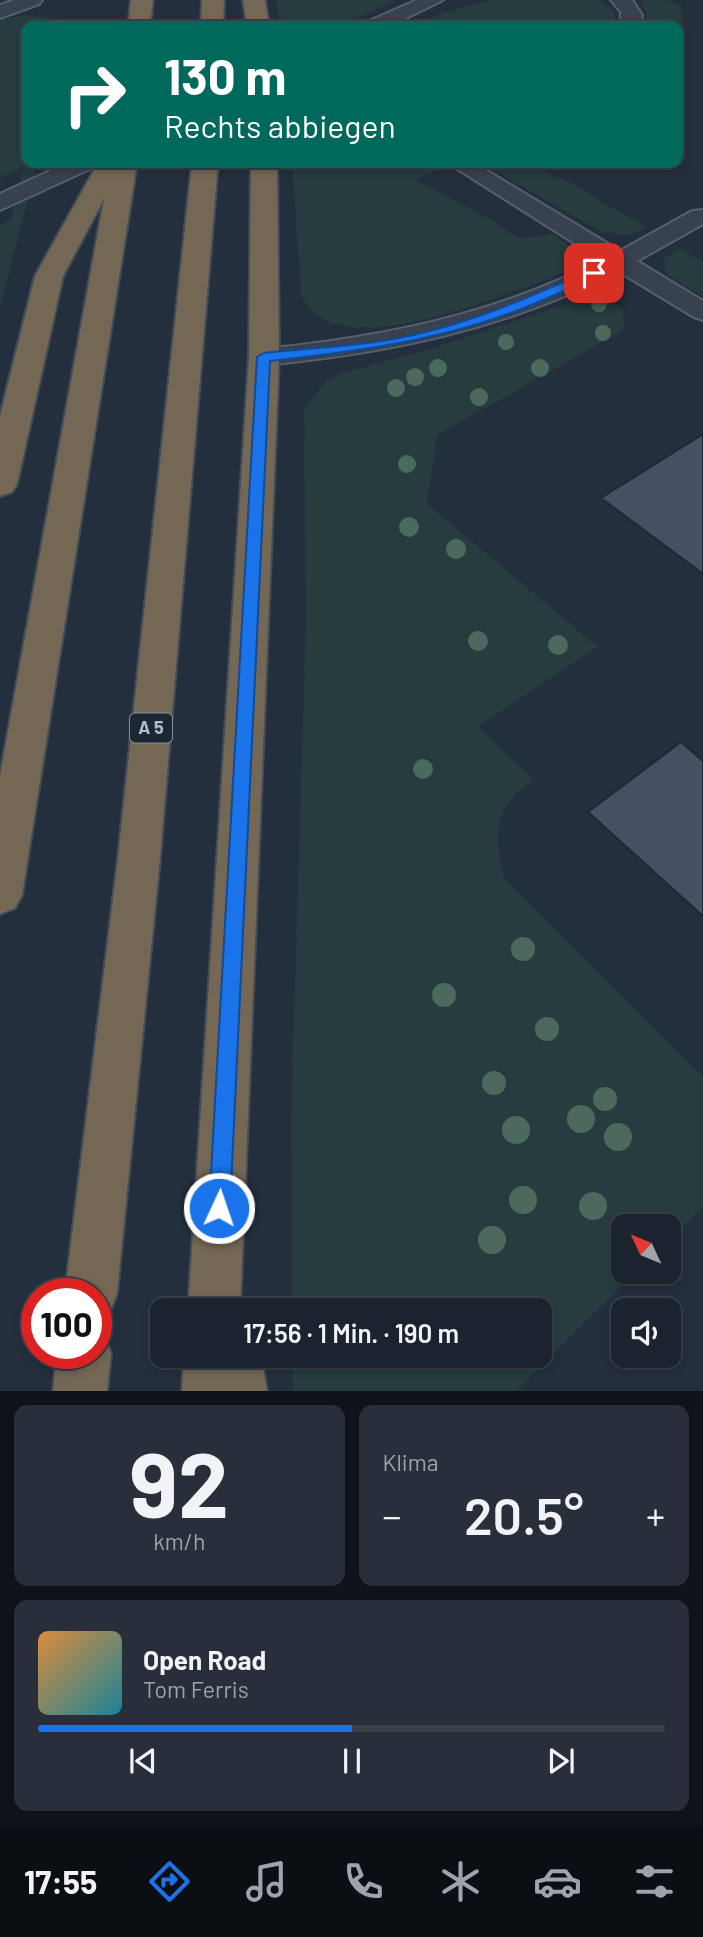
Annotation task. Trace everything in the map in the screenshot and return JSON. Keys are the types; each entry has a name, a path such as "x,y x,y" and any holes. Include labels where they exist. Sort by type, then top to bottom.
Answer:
{"highway":[{"path":"140,21 142,0"},
{"path":"212,21 213,0"},
{"path":"254,0 257,21"},
{"path":"0,484 49,276 108,168"},
{"path":"0,895 123,168"},
{"name":"A 5","path":"93,1278 142,830 205,168"},
{"path":"215,1286 264,357 264,168"},
{"path":"209,1391 210,1368"},
{"path":"236,1368 240,1391"},
{"path":"80,1391 82,1369"}],"lane":[{"path":"0,12 32,0"},
{"path":"385,21 433,0"},
{"path":"621,0 633,15 631,21"},
{"path":"5,200 73,168"},
{"path":"467,168 703,312"},
{"path":"264,357 378,345 440,332 520,306 571,285 701,216"}],"green space":[{"path":"276,0 396,0 350,21 279,21"},
{"path":"490,0 600,0 613,10 615,18 613,21 425,21"},
{"path":"640,0 669,0 681,6 683,21 644,21 646,12"},
{"path":"24,15 53,18 58,21 21,21 23,168 0,178 0,20"},
{"path":"23,168 36,168 0,308 0,225 11,219"},
{"path":"292,168 441,168 416,180 487,217 520,239 552,234 573,249 575,259 565,271 490,300 415,322 378,327 344,326 318,315 301,293"},
{"path":"490,168 540,168 647,228 627,235 602,232"},
{"path":"680,248 703,262 703,297 668,276 663,263 666,257"},
{"path":"594,295 613,301 623,317 622,331 437,435 427,504 598,647 479,726 533,779 511,800 500,822 498,848 504,878 703,1077 703,1207 681,1228 681,1214 611,1214 611,1284 624,1284 552,1355 552,1298 292,1298 291,1115 306,619 304,408 327,380 342,373 431,349"},
{"path":"292,1368 539,1368 516,1391 293,1391"}],"building":[{"path":"703,434 703,574 601,498"},
{"path":"681,742 703,761 703,916 588,812"}],"route":[{"path":"219,1208 264,357 378,345 440,332 520,306 594,273"}]}
